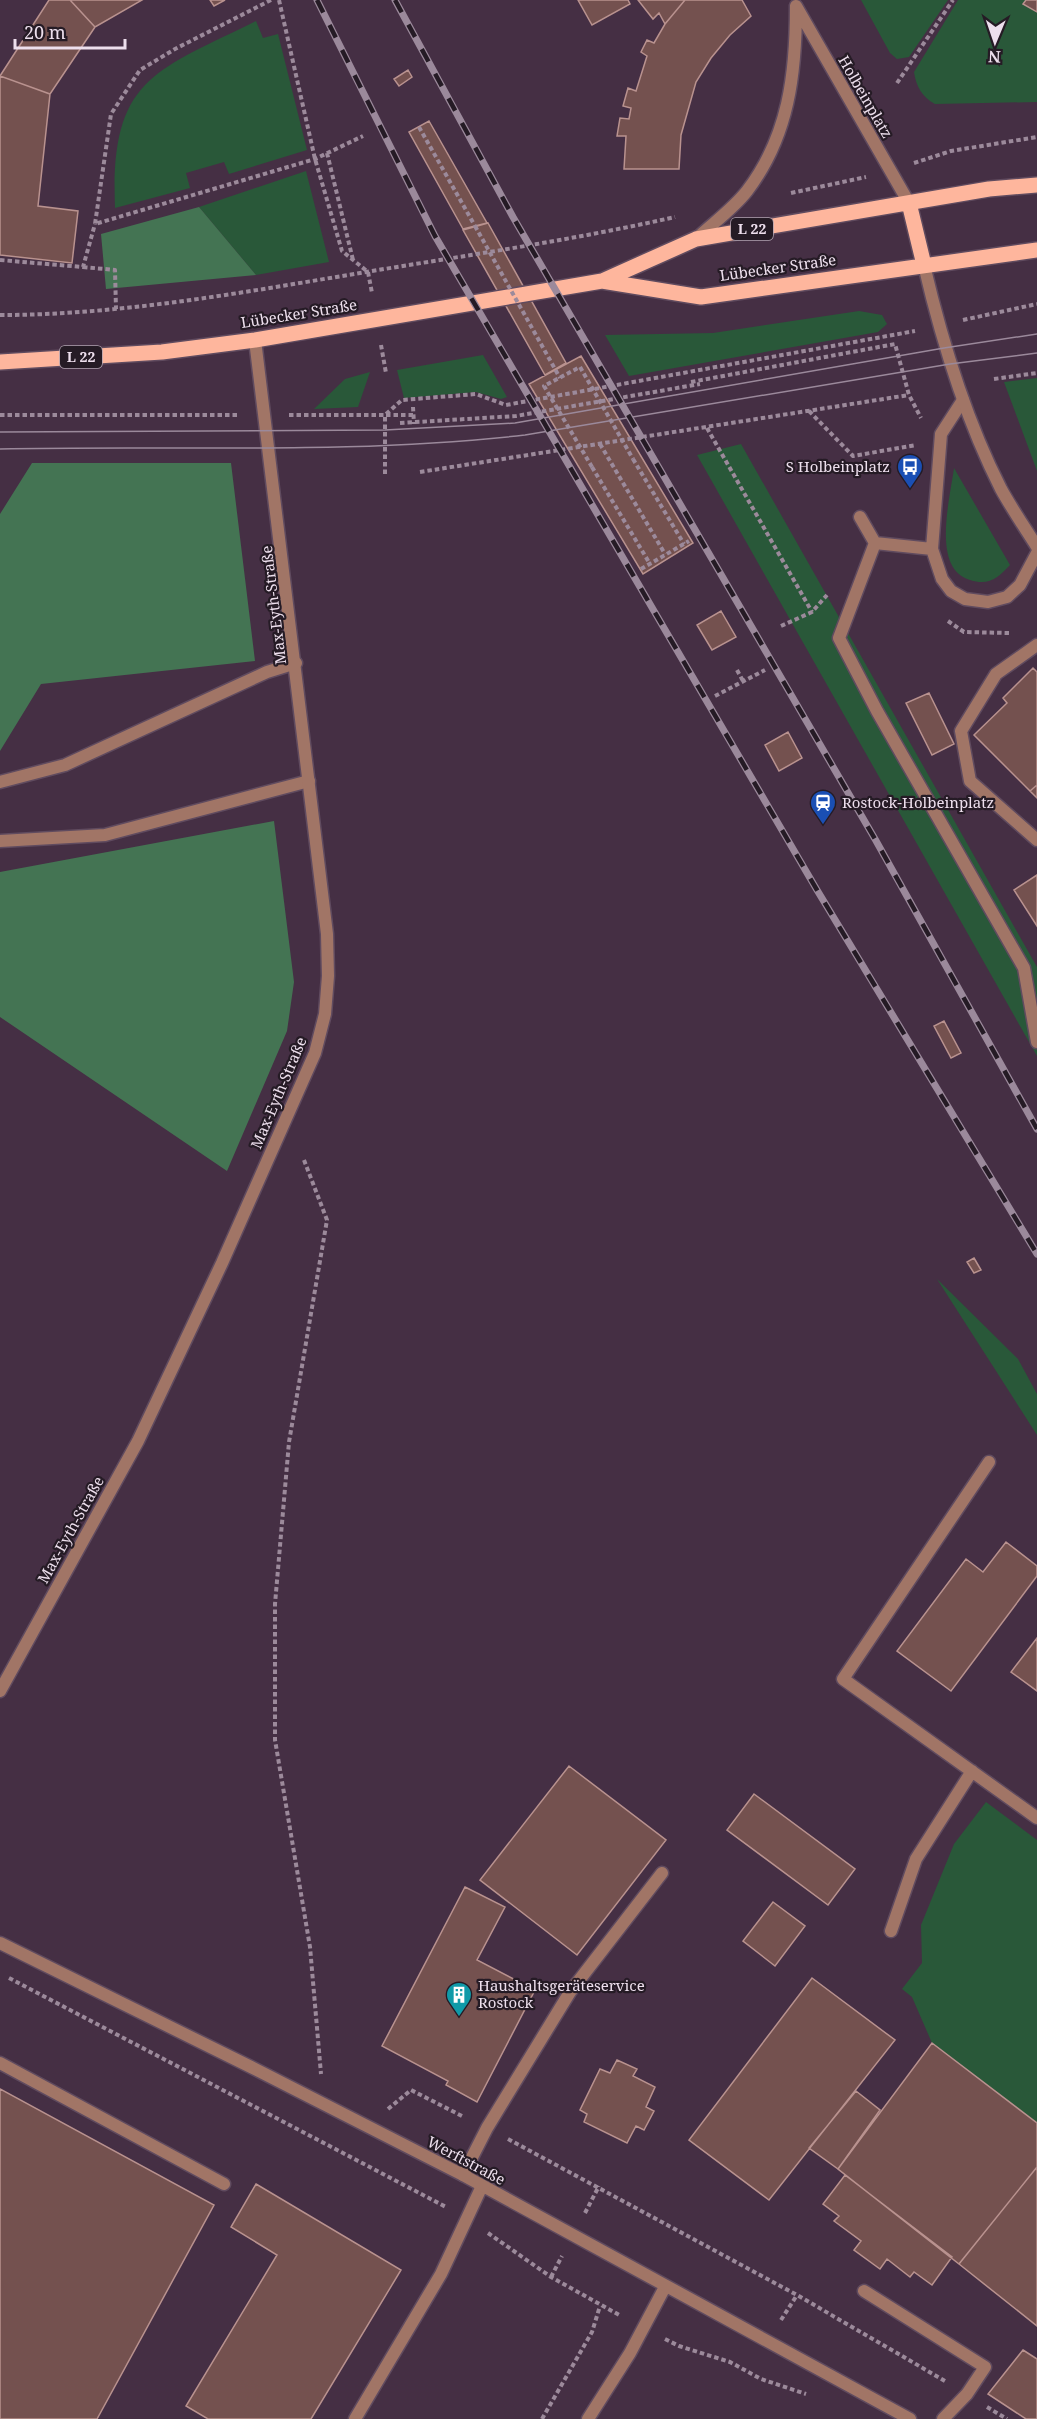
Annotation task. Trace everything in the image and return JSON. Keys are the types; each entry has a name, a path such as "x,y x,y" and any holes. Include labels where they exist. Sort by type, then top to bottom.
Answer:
{"main road":[{"name":"L 22","path":"909,203 989,189 1037,185"},
{"name":"Lübecker Straße","path":"0,362 162,352 255,340 602,280 696,238 909,203"},
{"path":"909,203 924,265"},
{"name":"L 22","path":"924,265 1037,250"},
{"name":"Lübecker Straße","path":"602,280 701,297 924,265"}],"street":[{"name":"Holbeinplatz","path":"794,3 909,203"},
{"path":"696,238 746,192 777,142 792,90 796,51 794,3"},
{"path":"924,265 938,326 963,400 1002,490 1037,547"},
{"name":"Max-Eyth-Straße","path":"0,1691 138,1441 222,1263 315,1053 325,1014 328,976 327,934 266,415 255,340"},
{"path":"963,400 941,434 932,549 942,579 951,591 965,599 988,602 1006,597 1020,585 1037,553"},
{"path":"860,517 875,543"},
{"path":"875,543 932,549"},
{"path":"875,543 839,638 877,711 1024,968 1037,1042"},
{"path":"1037,645 996,674 961,731 970,780 1037,840"},
{"path":"0,782 65,765 267,672 296,663"},
{"path":"0,841 105,835 309,781"},
{"path":"989,1462 843,1679 1037,1818"},
{"path":"891,1931 916,1859 972,1771"},
{"path":"463,2175 486,2128 570,1992 662,1873"},
{"name":"Werftstraße","path":"0,1943 463,2175 910,2419"},
{"path":"0,2063 224,2184"},
{"path":"355,2419 441,2274 469,2220 482,2186"},
{"path":"588,2419 630,2353 665,2287"},
{"path":"864,2291 985,2367 967,2394 943,2419"}],"path":[{"path":"83,267 95,224 111,114 140,70 175,49 271,0"},
{"path":"279,0 315,159 342,251 368,272"},
{"path":"897,83 953,0"},
{"path":"419,127 560,378"},
{"path":"95,224 315,159 363,136"},
{"path":"781,195 850,182 951,151 1037,136"},
{"path":"327,153 353,260"},
{"path":"0,315 116,309 450,260 679,216"},
{"path":"0,260 115,270 116,309"},
{"path":"385,474 385,415 402,400 476,394 506,405 938,326 1037,304"},
{"path":"400,423 516,416 895,344 909,395 420,472"},
{"path":"650,564 544,386 580,367 684,544"},
{"path":"994,379 1037,373"},
{"path":"690,375 691,384"},
{"path":"691,384 700,384"},
{"path":"413,407 414,423"},
{"path":"809,411 853,456 922,445"},
{"path":"0,416 414,415"},
{"path":"707,428 812,612 781,626"},
{"path":"600,444 665,554"},
{"path":"641,569 689,541"},
{"path":"737,670 743,681"},
{"path":"715,696 765,670"},
{"path":"304,1160 327,1220 289,1442 275,1604 275,1740 310,1947 321,2074"},
{"path":"0,1974 469,2220 551,2277 582,2292 600,2306 592,2332 542,2419"},
{"path":"388,2109 411,2090 599,2186 776,2284 1007,2419"},
{"path":"679,2346 730,2361 761,2379 812,2397"}],"green space":[{"path":"861,0 948,0 909,57 897,59 890,53"},
{"path":"958,0 1026,0 1024,4 1037,12 1037,102 935,104 923,94 916,82 914,72"},
{"path":"256,21 263,38 278,34 307,150 229,174 224,162 186,173 190,188 115,208 115,165 120,132 130,106 145,85 165,69 190,54"},
{"path":"306,171 329,262 256,275 199,207"},
{"path":"199,207 256,275 106,289 101,234"},
{"path":"859,311 882,315 887,324 878,332 629,376 605,335 713,333"},
{"path":"483,355 507,397 501,399 476,392 404,398 397,370"},
{"path":"370,372 358,407 314,409 345,379"},
{"path":"1037,378 1037,471 1004,382"},
{"path":"741,444 1037,967 1037,1056 697,455"},
{"path":"32,463 231,463 255,661 41,684 0,751 0,514"},
{"path":"954,468 1010,565 993,580 977,582 970,580 958,573 950,562 946,532"},
{"path":"274,821 294,982 287,1031 227,1171 0,1017 0,872"},
{"path":"937,1279 1018,1359 1037,1394 1037,1435"},
{"path":"986,1802 1037,1840 1037,2123 932,2043 912,1997 902,1989 922,1963 921,1925 954,1844"}],"building":[{"path":"49,0 70,0 95,27 50,94 0,76"},
{"path":"70,0 142,0 95,27"},
{"path":"210,0 225,0 214,6"},
{"path":"578,0 628,0 630,4 592,25"},
{"path":"638,0 685,0 665,24 659,13 653,19"},
{"path":"685,0 742,0 751,16 730,35 711,58 696,82 681,135 679,169 624,169 626,136 617,136 620,118 629,119 631,108 623,106 628,88 636,91 647,56 641,52 647,40 654,43 665,24"},
{"path":"1026,0 1037,0 1037,12 1023,4"},
{"path":"408,70 412,77 399,86 394,79"},
{"path":"0,76 50,94 38,206 78,211 72,263 0,255"},
{"path":"429,121 487,223 463,229 409,132"},
{"path":"488,223 566,363 545,375 463,230"},
{"path":"581,356 693,543 643,574 529,384"},
{"path":"721,611 736,637 712,650 697,625"},
{"path":"1033,668 1037,672 1037,785 1030,791 974,735 1007,703 1003,698"},
{"path":"929,693 954,744 932,755 906,703"},
{"path":"788,732 802,758 779,771 765,745"},
{"path":"1037,785 1037,798 1030,791"},
{"path":"1037,875 1037,926 1014,890"},
{"path":"944,1021 961,1053 951,1058 934,1026"},
{"path":"974,1258 981,1270 974,1273 967,1262"},
{"path":"1006,1542 1037,1566 1037,1576 951,1691 897,1651 966,1559 983,1572"},
{"path":"1037,1638 1037,1691 1011,1672"},
{"path":"569,1766 666,1840 577,1955 480,1880"},
{"path":"754,1794 855,1869 828,1905 727,1830"},
{"name":"Haushaltsgeräteservice Rostock","path":"465,1887 505,1907 477,1960 535,1990 477,2102 446,2085 448,2081 382,2046"},
{"path":"773,1902 805,1926 775,1966 743,1941"},
{"path":"812,1978 895,2040 769,2200 689,2140"},
{"path":"932,2043 1037,2123 1037,2167 959,2264 838,2169"},
{"path":"617,2060 637,2069 633,2076 655,2087 646,2107 654,2111 644,2130 636,2126 627,2143 584,2122 587,2114 580,2110 600,2069 610,2073"},
{"path":"0,2089 214,2205 97,2419 0,2419"},
{"path":"856,2091 880,2110 838,2169 809,2148"},
{"path":"1037,2167 1037,2326 959,2264"},
{"path":"845,2175 952,2257 932,2285 914,2272 910,2277 887,2259 880,2269 854,2250 861,2241 834,2221 839,2216 823,2204"},
{"path":"256,2184 401,2270 311,2419 208,2419 186,2406 277,2255 231,2227"},
{"path":"1023,2350 1037,2359 1037,2419 1026,2419 988,2394"}],"tram line":[{"path":"0,432 385,430 515,423 944,348 1037,334"},
{"path":"0,449 329,447 460,441 525,435 950,364 1037,353"}],"railway":[{"path":"317,0 435,236 817,890 1037,1254"},
{"path":"395,0 513,217 875,839 1037,1129"}],"place":[{"name":"S Holbeinplatz","path":"910,490"},
{"name":"Rostock-Holbeinplatz","path":"823,826"},
{"name":"Haushaltsgeräteservice Rostock","path":"459,2018"}]}
